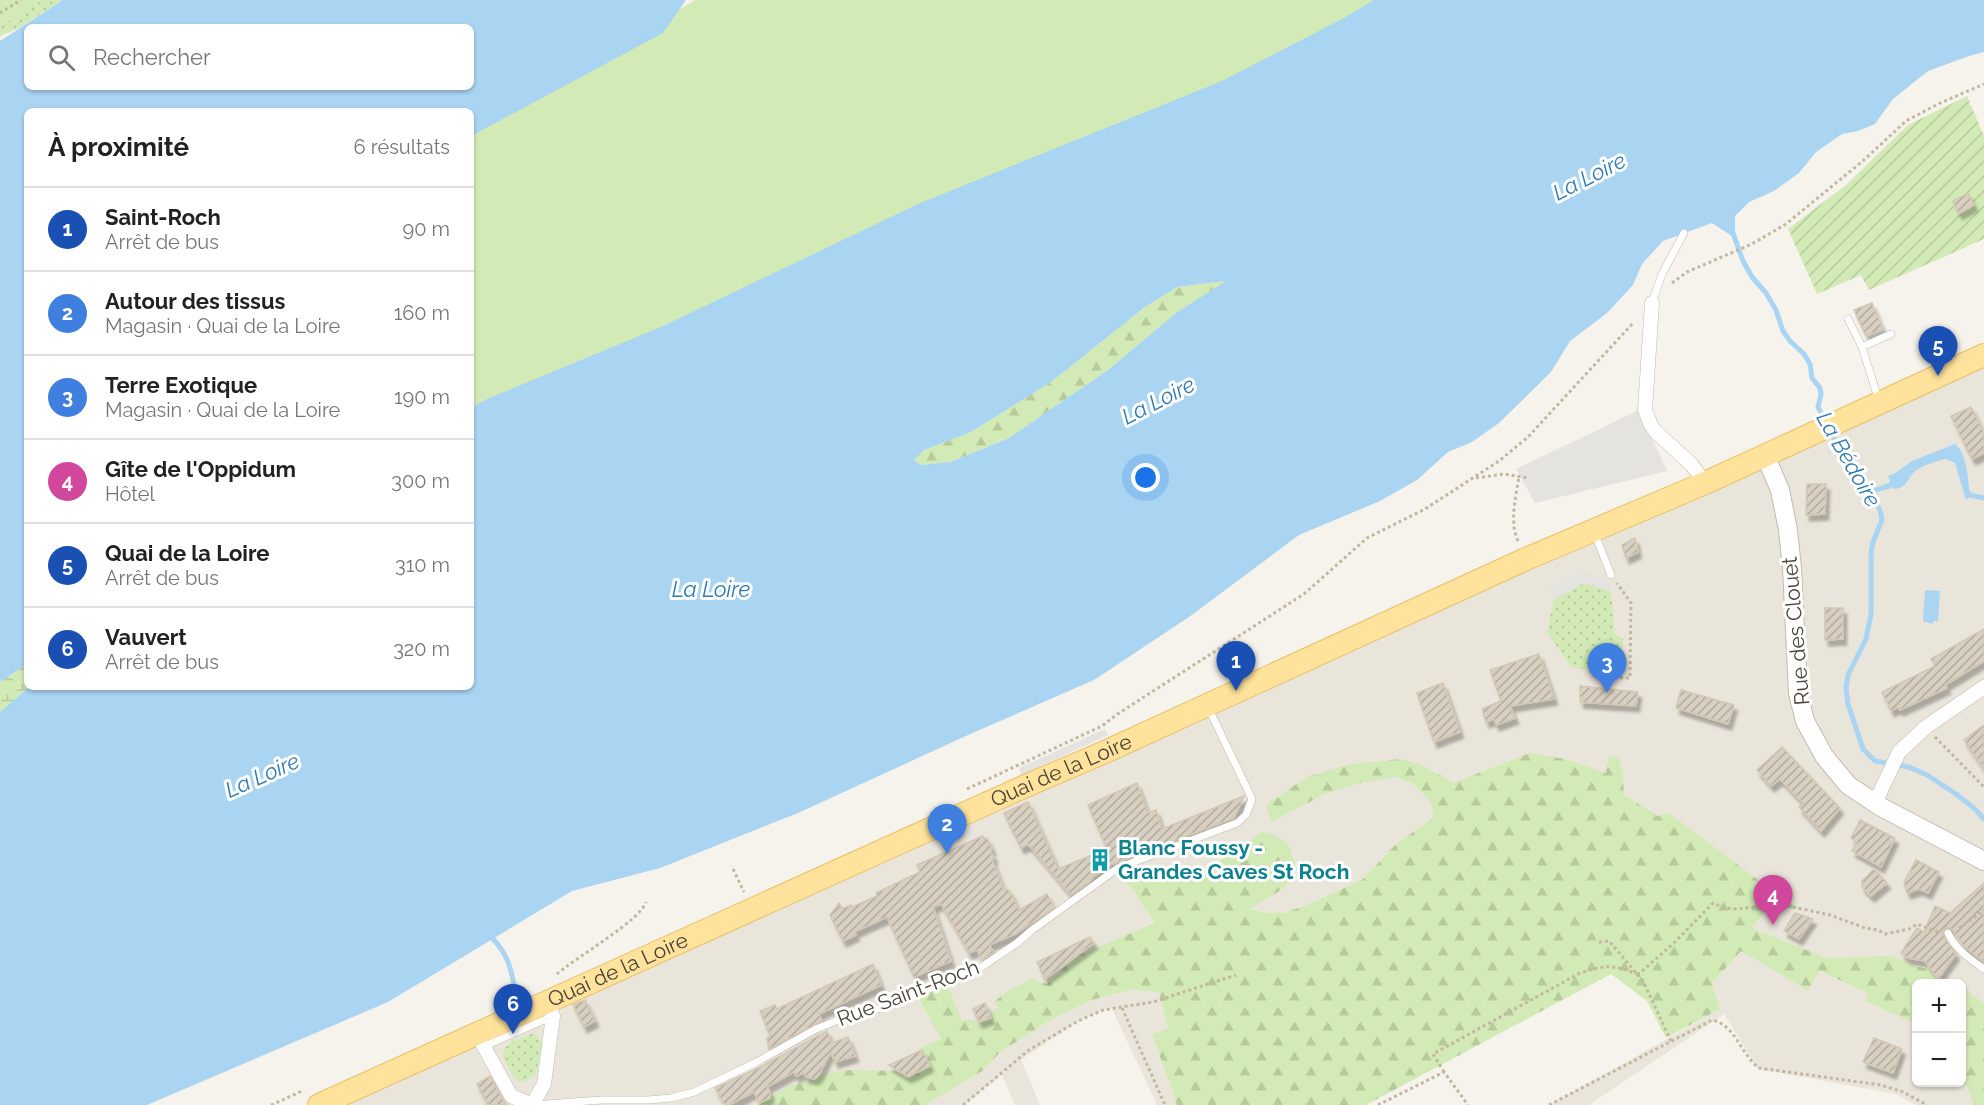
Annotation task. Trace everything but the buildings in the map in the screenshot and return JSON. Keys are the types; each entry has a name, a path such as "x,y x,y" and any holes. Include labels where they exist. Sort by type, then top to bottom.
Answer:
{"main road":[{"path":"1766,455 1984,355"},
{"name":"Quai de la Loire","path":"319,1105 481,1040 1021,788 1107,752 1207,704 1593,530 1766,455"}],"street":[{"path":"1652,303 1645,410 1656,432 1692,465 1705,483"},
{"name":"Rue des Clouet","path":"1766,455 1780,490 1788,530 1798,693 1805,721 1824,756 1848,785 1875,803 1984,861"},
{"path":"1875,803 1899,752 1926,727 1984,687"},
{"path":"481,1040 511,1096 532,1105 544,1083 552,1005"}],"lane":[{"path":"1652,303 1662,274 1684,233"},
{"path":"1848,319 1862,347 1880,402"},
{"path":"1862,347 1891,334"},
{"path":"1593,530 1611,574"},
{"name":"Rue Saint-Roch","path":"532,1105 550,1102 648,1100 671,1098 694,1092 755,1063 816,1029 881,1008 977,970 1118,868 1237,823 1246,815 1252,799 1207,704"},
{"path":"1948,933 1958,948 1984,969"}],"path":[{"path":"0,13 21,0"},
{"path":"1097,730 1116,715 1304,594 1367,538 1425,509 1499,461 1528,437 1671,283 1687,272 1752,244 1786,224 1864,160 1906,121 1984,84"},
{"path":"1473,479 1504,474 1528,478"},
{"path":"1514,534 1513,515 1519,476"},
{"path":"1607,689 1608,677 1630,678 1630,603 1611,574"},
{"path":"1926,727 1984,787"},
{"path":"733,869 746,896"},
{"path":"552,1005 552,984 556,975 617,931 642,910 646,902"},
{"path":"1637,974 1674,944 1713,903 1724,908 1738,909 1779,904 1830,915 1885,934 1909,929 1917,924 1938,932 1948,933 1984,910"},
{"path":"1599,942 1609,940 1637,974 1648,991 1671,1041"},
{"path":"1468,1105 1433,1054 1580,974 1605,966 1618,966 1637,974"},
{"path":"963,1105 1011,1063 1078,1021 1103,1010 1153,1002 1236,975"},
{"path":"1122,1008 1165,1105"},
{"path":"1549,1105 1712,1020 1728,1027 1743,1052 1759,1068 1881,1085 1903,1092 1927,1105"},
{"path":"1378,1105 1444,1072"}],"shaded area":[{"path":"1984,355 1984,1003 1966,991 1966,979 1938,979 1931,970 1891,957 1827,958 1752,928 1771,904 1803,910 1624,795 1623,775 1606,774 1529,753 1454,783 1422,765 1351,764 1271,822 1325,794 1361,783 1395,777 1414,784 1431,803 1434,817 1395,845 1363,879 1284,913 1268,913 1249,908 1230,852 1209,866 1187,876 1165,879 1125,877 1155,923 1076,956 1047,984 998,1008 991,1018 979,1022 969,1019 962,1021 916,995 941,1039 930,1066 912,1075 899,1071 819,1075 789,1086 757,1105 321,1105"},
{"path":"1639,410 1667,471 1535,503 1516,469"},
{"path":"1581,572 1610,580 1611,592 1585,583 1554,599 1549,588"},
{"path":"1105,729 1108,735 1022,775 1019,768"},
{"path":"1741,951 1808,991 1818,971 1868,993 1866,1001 1912,1022 1912,1087 1966,1086 1975,1105 1916,1105 1896,1094 1758,1069 1724,1014 1589,1105 1550,1105 1720,1009 1712,983"},
{"path":"1130,990 1159,992 1168,1029 1152,1034 1177,1105 1157,1105 1112,1009 1103,1010 1078,1021 1021,1060 1040,1105 1015,1105 1002,1075 964,1105 926,1105 984,1070 1000,1052 1054,1018 1092,1000"}],"green space":[{"path":"0,0 63,0 19,28 0,36"},
{"path":"0,0 43,0 0,27"},
{"path":"695,0 1534,0 474,456 474,119 565,81"},
{"path":"1967,96 1984,136 1984,239 1869,290 1861,275 1817,294 1788,229 1846,185 1908,125"},
{"path":"1227,281 1176,313 1108,370 1009,438 951,462 921,465 913,460 924,450 971,432 1051,382 1145,307 1177,287"},
{"path":"1585,583 1611,592 1615,634 1623,639 1621,672 1572,668 1547,632 1554,599"},
{"path":"24,666 26,690 0,712 0,682"},
{"path":"1529,753 1565,759 1606,773 1609,755 1619,758 1624,795 1658,816 1669,813 1804,911 1771,904 1752,928 1827,958 1891,956 1931,970 1938,979 1912,979 1912,1022 1865,1001 1868,993 1819,971 1808,991 1741,951 1712,983 1720,1009 1666,1038 1647,1001 1611,974 1366,1105 1177,1105 1152,1034 1168,1029 1159,992 1130,990 1092,1000 1054,1018 1000,1052 984,1070 926,1105 757,1105 789,1086 819,1075 848,1070 896,1071 912,1075 930,1066 922,1060 918,1049 941,1039 916,994 946,982 962,1021 969,1019 979,1022 991,1018 989,1013 998,1008 994,1002 1006,992 1032,979 1047,984 1076,956 1155,923 1124,877 1185,876 1204,869 1262,832 1276,836 1286,843 1295,862 1294,873 1285,886 1250,909 1268,913 1284,913 1363,879 1395,845 1434,817 1431,803 1414,784 1395,777 1361,783 1325,794 1271,822 1266,805 1307,777 1351,764 1401,759 1422,765 1454,783"},
{"path":"1966,990 1984,1003 1984,1105 1975,1105 1967,1087"},
{"path":"531,1034 536,1035 542,1043 536,1073 531,1079 519,1082 505,1061 504,1050 515,1040"}],"water":[{"path":"63,0 686,0 663,33 474,134 474,108 24,108 24,666 0,682 0,41 24,25 24,90 474,90 474,24 26,24"},
{"name":"La Loire","path":"1374,0 1984,0 1984,52 1928,71 1893,99 1875,124 1842,134 1816,152 1799,173 1774,191 1749,202 1735,216 1735,238 1712,223 1663,241 1642,264 1633,285 1607,313 1570,341 1551,372 1499,423 1472,442 1448,452 1417,480 1380,501 1299,535 1189,617 1094,680 798,813 660,868 572,891 388,1002 147,1105 0,1105 0,712 26,690 474,690 474,406 661,327 918,204 1222,81","holes":["1226,281 1176,313 1108,370 1009,438 951,462 921,465 914,460 924,450 971,432 1051,382 1145,307 1177,287"]},
{"path":"1955,444 1963,454 1967,469 1970,497 1966,500 1955,463 1946,459 1918,469 1902,487 1893,489 1888,476 1912,461"},
{"path":"1925,590 1940,591 1938,621 1932,624 1923,621"}],"waterway":[{"name":"La Bédoire","path":"1732,230 1743,261 1776,310 1783,331 1810,364 1812,378 1820,388 1818,407 1826,423"},
{"name":"La Bédoire","path":"1830,431 1837,444 1849,452 1880,510 1882,520 1871,553 1871,614 1866,639 1848,675 1846,688 1848,704 1863,749 1875,761 1909,767 1927,775 1956,794 1984,819"},
{"path":"1869,492 1889,486 1895,481"},
{"path":"1967,491 1970,495 1984,498"},
{"path":"493,933 493,939 509,965 516,994"}],"place":[{"name":"Quai de la Loire","path":"1938,376"},
{"name":"Saint-Roch","path":"1236,691"},
{"name":"Terre Exotique","path":"1607,693"},
{"name":"Autour des tissus","path":"947,854"},
{"name":"Blanc Foussy - Grandes Caves St Roch","path":"1100,860"},
{"name":"Gîte de l'Oppidum","path":"1773,925"},
{"name":"Vauvert","path":"513,1034"}]}
